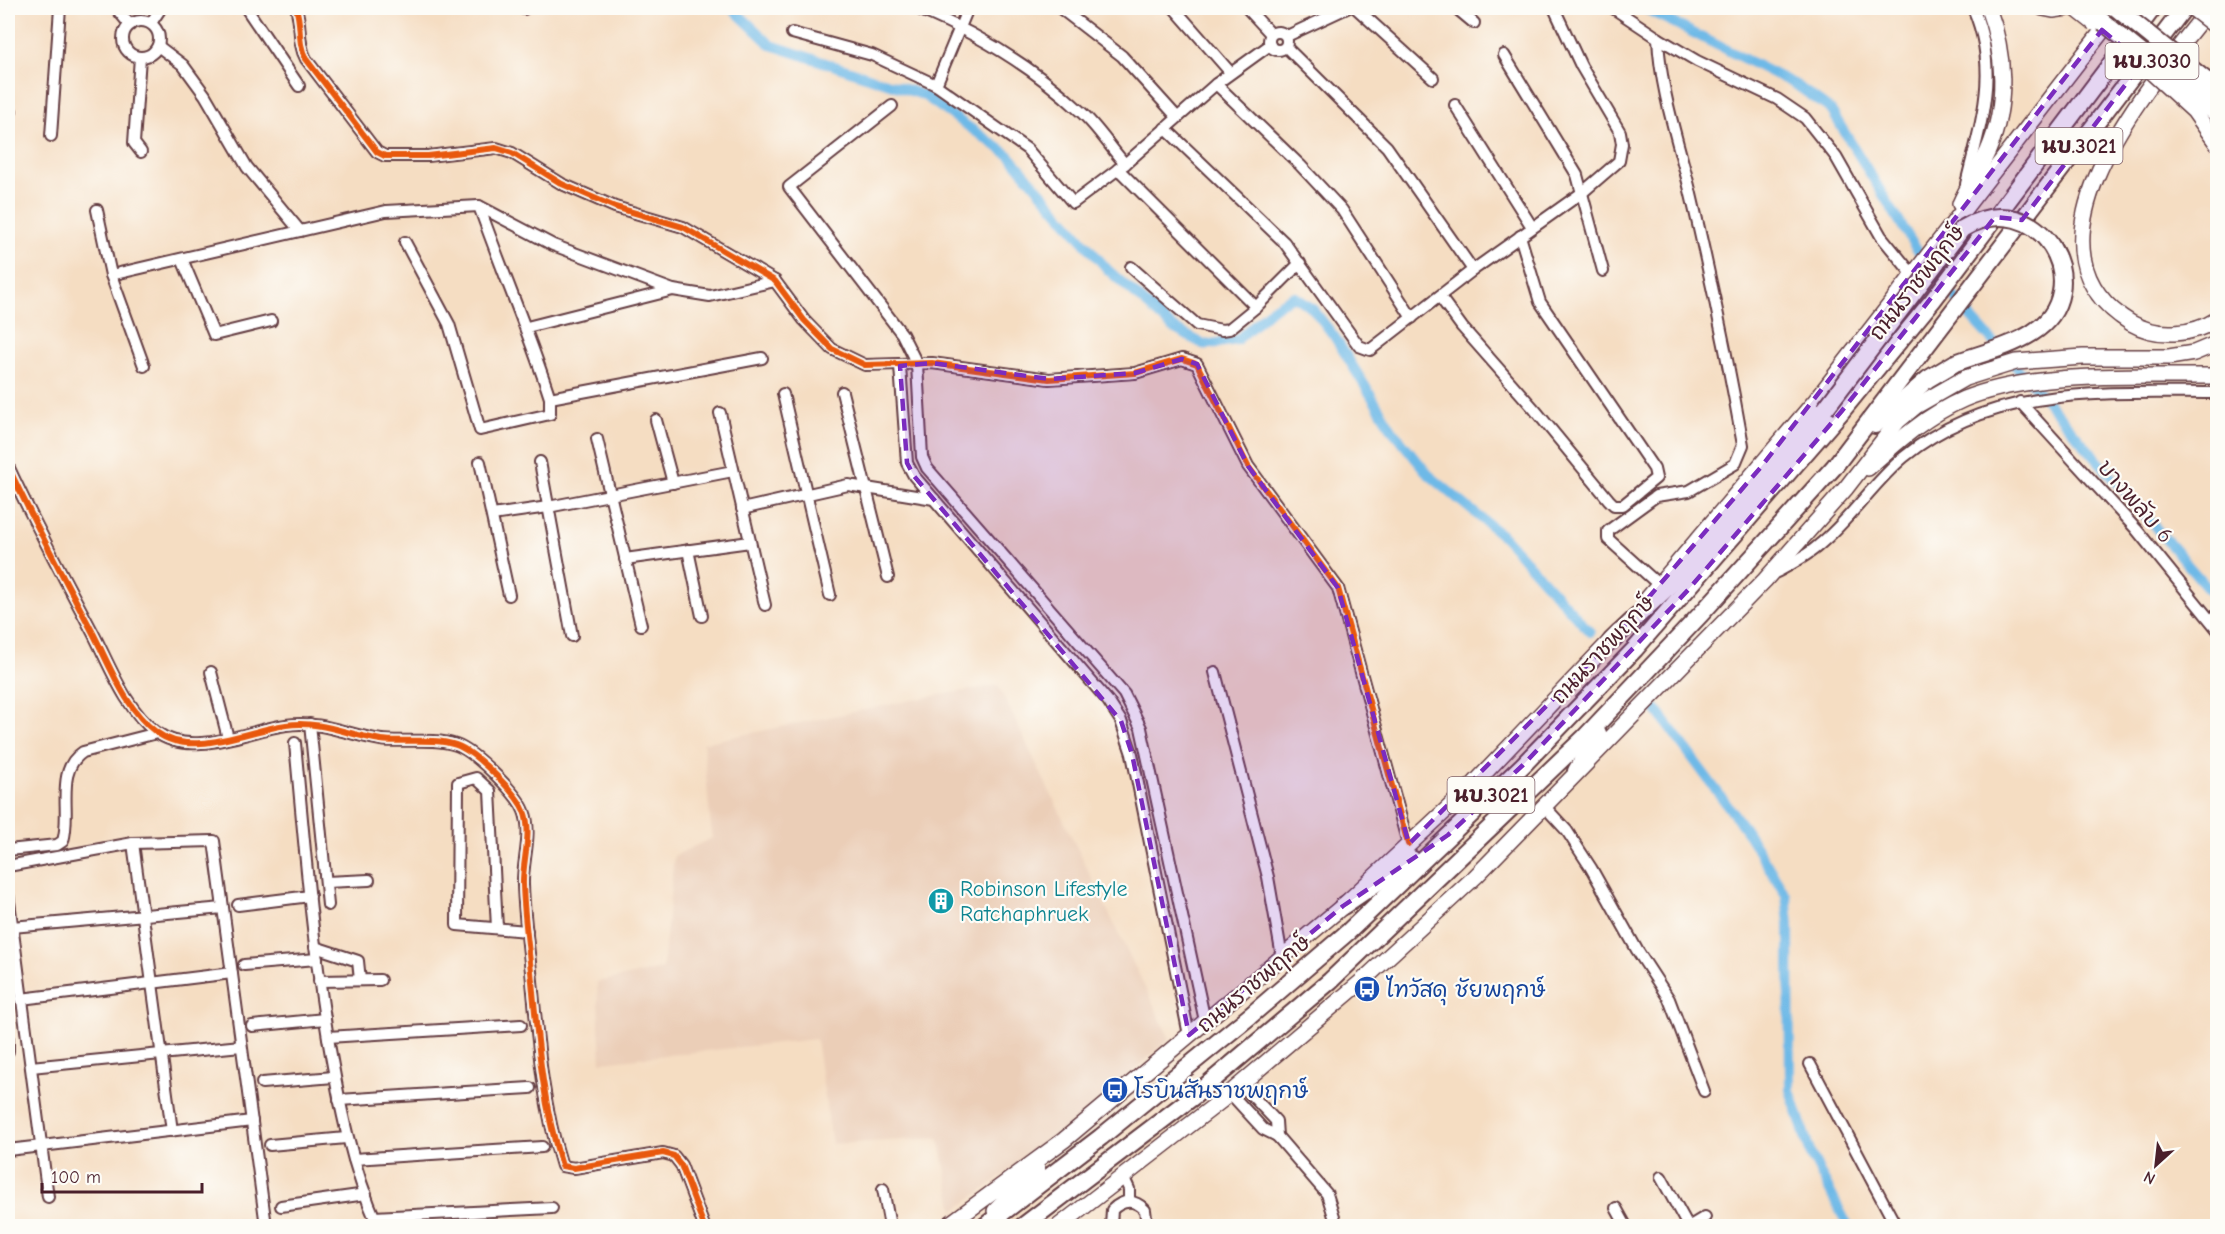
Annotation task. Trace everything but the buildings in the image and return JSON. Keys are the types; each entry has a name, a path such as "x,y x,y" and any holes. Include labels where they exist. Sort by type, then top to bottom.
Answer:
{"main road":[{"path":"1951,226 1962,199 1988,150 1997,124 2003,90 1996,29 1988,8"},
{"path":"2043,8 2053,10 2067,8"},
{"path":"2075,8 2139,60 2194,111 2217,145"},
{"name":"นบ.3030","path":"2086,8 2217,114"},
{"path":"2109,8 2171,59 2217,114"},
{"name":"นบ.3030","path":"2118,8 2217,90"},
{"name":"ถนนราชพฤกษ์","path":"947,1227 1064,1140 1343,906 1487,770 1611,641 1802,417 2118,8"},
{"name":"ถนนราชพฤกษ์","path":"985,1227 1101,1137 1250,1016 1348,932 1523,765 1643,641 1841,412 1933,300 2153,8"},
{"name":"ถนนราชพฤกษ์","path":"1023,1227 1194,1096 1330,981 1584,738 1701,614 1834,467 2184,8"},
{"path":"2192,8 2217,28"},
{"path":"2210,8 2138,102 2111,144 2086,210 2082,248 2088,279 2113,311 2133,324 2151,332 2173,333 2194,330 2217,320"},
{"path":"1611,641 1682,574 1825,409 1962,230 1973,223 2002,216 2023,220 2045,238 2054,250 2062,281 2056,305 2050,316 2032,334 1954,363 1928,379 1885,415 1834,467"},
{"path":"1576,771 1600,751 1765,580 1846,488 1873,450 1898,421 1916,406 1965,378 1990,368 2037,359 2169,357 2194,353 2217,343"},
{"path":"1846,488 1904,436 1933,415 1989,390 2039,380 2217,376"},
{"path":"1576,771 1615,703"},
{"name":"นบ.3021","path":"1059,1227 1236,1089 1370,974 1476,876 1545,807 1576,771"},
{"name":"นบ.3021","path":"1343,906 1448,835"},
{"path":"981,1227 1064,1140"}],"street":[{"path":"51,136 60,8"},
{"path":"116,8 130,25"},
{"path":"151,23 161,8"},
{"path":"246,8 298,86"},
{"path":"296,8 300,23 300,48 306,59 377,152 385,156 428,156 496,148 512,153 562,184 607,204 683,227 775,281 804,320 832,349 865,365 900,366 932,363 1049,379 1135,373 1182,359 1197,364 1248,466 1338,588 1408,844"},
{"path":"916,8 960,27 1050,86 1081,112 1122,167 1256,307"},
{"path":"936,85 968,8"},
{"path":"1060,8 1122,56 1177,117"},
{"path":"1174,8 1230,72"},
{"path":"1247,8 1275,50 1340,9"},
{"path":"1356,8 1433,78"},
{"path":"1456,8 1474,23"},
{"path":"1165,128 1284,242 1359,346 1364,350 1370,350 1473,270 1583,192 1618,161 1622,144 1620,132 1581,66 1554,8"},
{"path":"1613,8 1658,38 1777,99 1805,118 1836,157 1881,236 1917,270"},
{"path":"1962,199 1984,118 1987,89 1987,56 1982,29 1973,8"},
{"path":"141,20 151,23 159,35 158,46 151,55 140,57 129,52 123,41 123,35 130,25 141,20"},
{"path":"792,33 872,55 936,85 1027,149 1071,202 1075,203 1122,167 1230,72 1281,32 1286,42 1387,147 1473,270"},
{"path":"1658,38 1665,89 1692,197 1743,445 1735,464 1689,491 1656,496 1608,531 1608,539 1659,585"},
{"path":"158,46 183,65 205,95 247,167 300,231"},
{"path":"1504,56 1577,175 1603,271"},
{"path":"140,57 134,143 141,152"},
{"path":"1216,84 1300,165 1342,210 1412,318"},
{"path":"892,105 789,187 902,334 916,364 922,457 927,468 1124,694 1141,728 1205,1021"},
{"path":"1455,105 1532,227"},
{"path":"111,275 386,212 479,206 553,245 673,290 710,296 775,281"},
{"path":"405,242 449,324 480,430 550,414 550,399 527,327 497,258 479,206"},
{"path":"97,210 111,275 144,366"},
{"path":"1440,297 1462,327 1535,410 1609,500 1614,505 1623,505 1656,478 1654,469 1540,302 1520,236"},
{"path":"182,259 214,335 271,321"},
{"path":"1131,267 1197,326 1212,330 1229,329 1256,307 1300,263"},
{"path":"527,327 673,290"},
{"path":"550,399 762,358"},
{"path":"900,366 907,463 934,499 1102,694 1121,721 1132,754 1189,1035"},
{"path":"842,392 888,577"},
{"path":"1765,580 1818,546 1903,458 1942,428 1974,414 2033,399 2217,393"},
{"path":"783,394 830,595"},
{"name":"บางพลับ 6","path":"2020,402 2136,529 2217,630"},
{"path":"720,413 765,605"},
{"path":"656,420 673,483"},
{"path":"597,439 641,625"},
{"path":"480,462 509,595"},
{"path":"540,462 572,636"},
{"path":"8,466 33,520 121,686 142,718 157,733 174,741 190,743 228,738 287,725 310,724 327,725 381,740 454,744 469,751 510,790 524,809 528,827 523,886 527,931 546,1103 562,1166 574,1168 663,1154 674,1156 681,1164 704,1227"},
{"path":"492,515 548,507 733,471"},
{"path":"742,509 848,485 934,499"},
{"path":"625,559 750,542"},
{"path":"688,550 702,616"},
{"path":"211,672 228,738"},
{"path":"1215,672 1268,877 1282,957"},
{"path":"310,724 328,905"},
{"path":"8,850 57,845 63,840 68,772 73,759 83,752 157,733"},
{"path":"295,743 315,947 334,1077 346,1138 376,1222 552,1208"},
{"path":"1132,754 1146,754"},
{"path":"497,928 490,791 476,778 458,783 457,925 527,931"},
{"path":"1545,807 1567,831 1591,868 1637,950 1669,999 1704,1090"},
{"path":"8,866 133,843 214,841 266,1227"},
{"path":"133,843 172,1131"},
{"path":"326,882 369,880"},
{"path":"8,894 48,1197"},
{"path":"238,905 310,896"},
{"path":"12,927 223,908"},
{"path":"315,947 358,961 360,980"},
{"path":"244,965 317,959"},
{"path":"21,999 232,973"},
{"path":"319,981 380,980"},
{"path":"252,1026 325,1018"},
{"path":"328,1037 521,1025"},
{"path":"8,1038 8,1051"},
{"path":"31,1067 241,1046"},
{"path":"1810,1064 1896,1227"},
{"path":"262,1083 334,1077"},
{"path":"339,1100 530,1088"},
{"path":"1236,1089 1276,1122 1277,1136 1327,1194 1337,1227"},
{"path":"8,1150 252,1121"},
{"path":"270,1145 346,1138"},
{"path":"354,1159 542,1147"},
{"path":"1661,1177 1689,1227 1705,1217"},
{"path":"1124,1178 1129,1189 1129,1201"},
{"path":"883,1189 890,1227"},
{"path":"281,1206 366,1194"},
{"path":"1111,1227 1112,1210 1117,1205 1129,1201 1145,1210 1147,1227"},
{"path":"1616,1208 1626,1227"}],"highlighted area":[{"path":"2102,30 2142,63 2022,220 1995,217 1841,412 1688,590 1523,765 1448,835 1343,906 1189,1035 1132,754 1121,721 914,476 907,463 900,366 932,363 1049,379 1135,373 1182,359 1197,364 1248,466 1338,588 1409,844 1611,641 1761,467"}],"shaded area":[{"name":"Robinson Lifestyle Ratchaphruek","path":"998,685 1170,1039 1066,1130 954,1211 939,1138 832,1144 816,1039 601,1062 597,982 663,969 674,856 712,838 703,743 917,699"}],"waterway":[{"path":"732,8 771,45 923,95 1009,155 1108,270 1173,328 1205,345 1237,340 1273,308 1294,296 1313,309 1334,336 1393,431 1428,474 1505,538 1590,632"},
{"path":"1644,8 1796,85 1831,110 1915,247 1966,312 2038,391 2218,600"},
{"path":"1656,709 1745,829 1786,895 1789,924 1790,1090 1811,1155 1848,1226"}],"cycle path":[{"path":"296,8 301,47 306,59 377,152 385,156 428,156 496,148 512,153 562,184 615,207 683,227 775,281 804,320 832,349 865,365 932,363 1049,379 1135,373 1182,359 1197,364 1248,466 1338,588 1408,844"},
{"path":"8,466 127,700 145,723 156,732 170,740 203,743 299,724 323,726 381,740 447,743 456,745 473,755 504,784 520,803 528,828 523,876 525,921 542,1075 550,1121 562,1166 574,1168 663,1153 674,1156 681,1165 704,1226"}],"place":[{"name":"Robinson Lifestyle Ratchaphruek","path":"941,901"},
{"name":"ไทวัสดุ ชัยพฤกษ์","path":"1367,989"},
{"name":"โรบินสันราชพฤกษ์","path":"1115,1090"}]}
